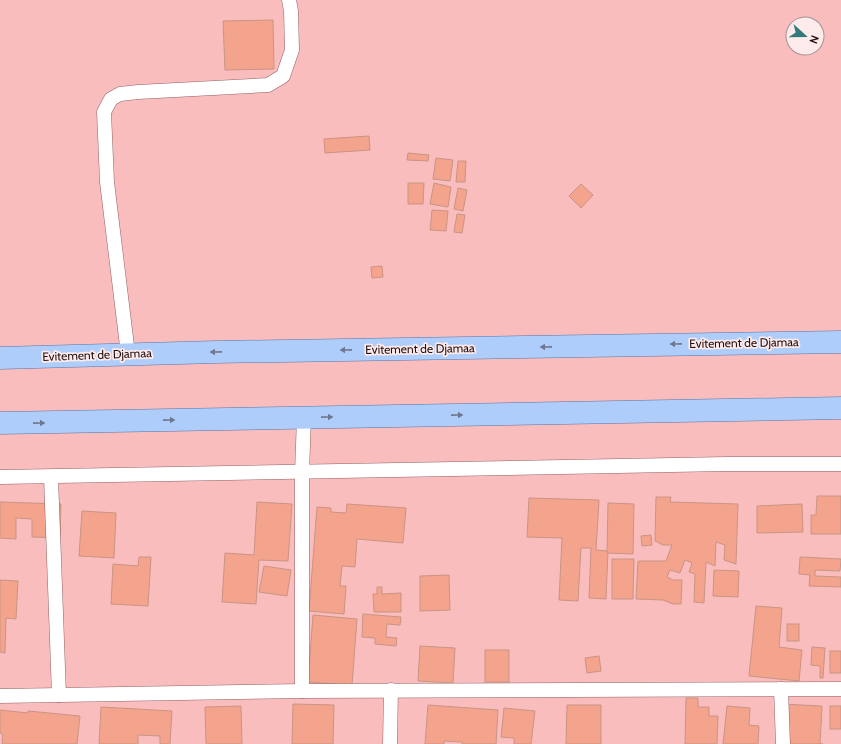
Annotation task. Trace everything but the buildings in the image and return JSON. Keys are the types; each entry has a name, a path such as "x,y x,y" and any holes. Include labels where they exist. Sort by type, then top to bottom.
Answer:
{"main road":[{"name":"Evitement de Djamaa","path":"0,358 128,354 841,342"},
{"path":"0,423 841,408"}],"street":[{"path":"128,354 108,182 104,112 111,99 120,94 268,85 284,76 292,50 288,0"},
{"path":"302,691 302,472 304,418"},
{"path":"0,478 720,464 841,464"},
{"path":"52,477 59,695"},
{"path":"781,689 782,744"},
{"path":"0,696 391,690 841,689"},
{"path":"390,744 391,690"}]}
